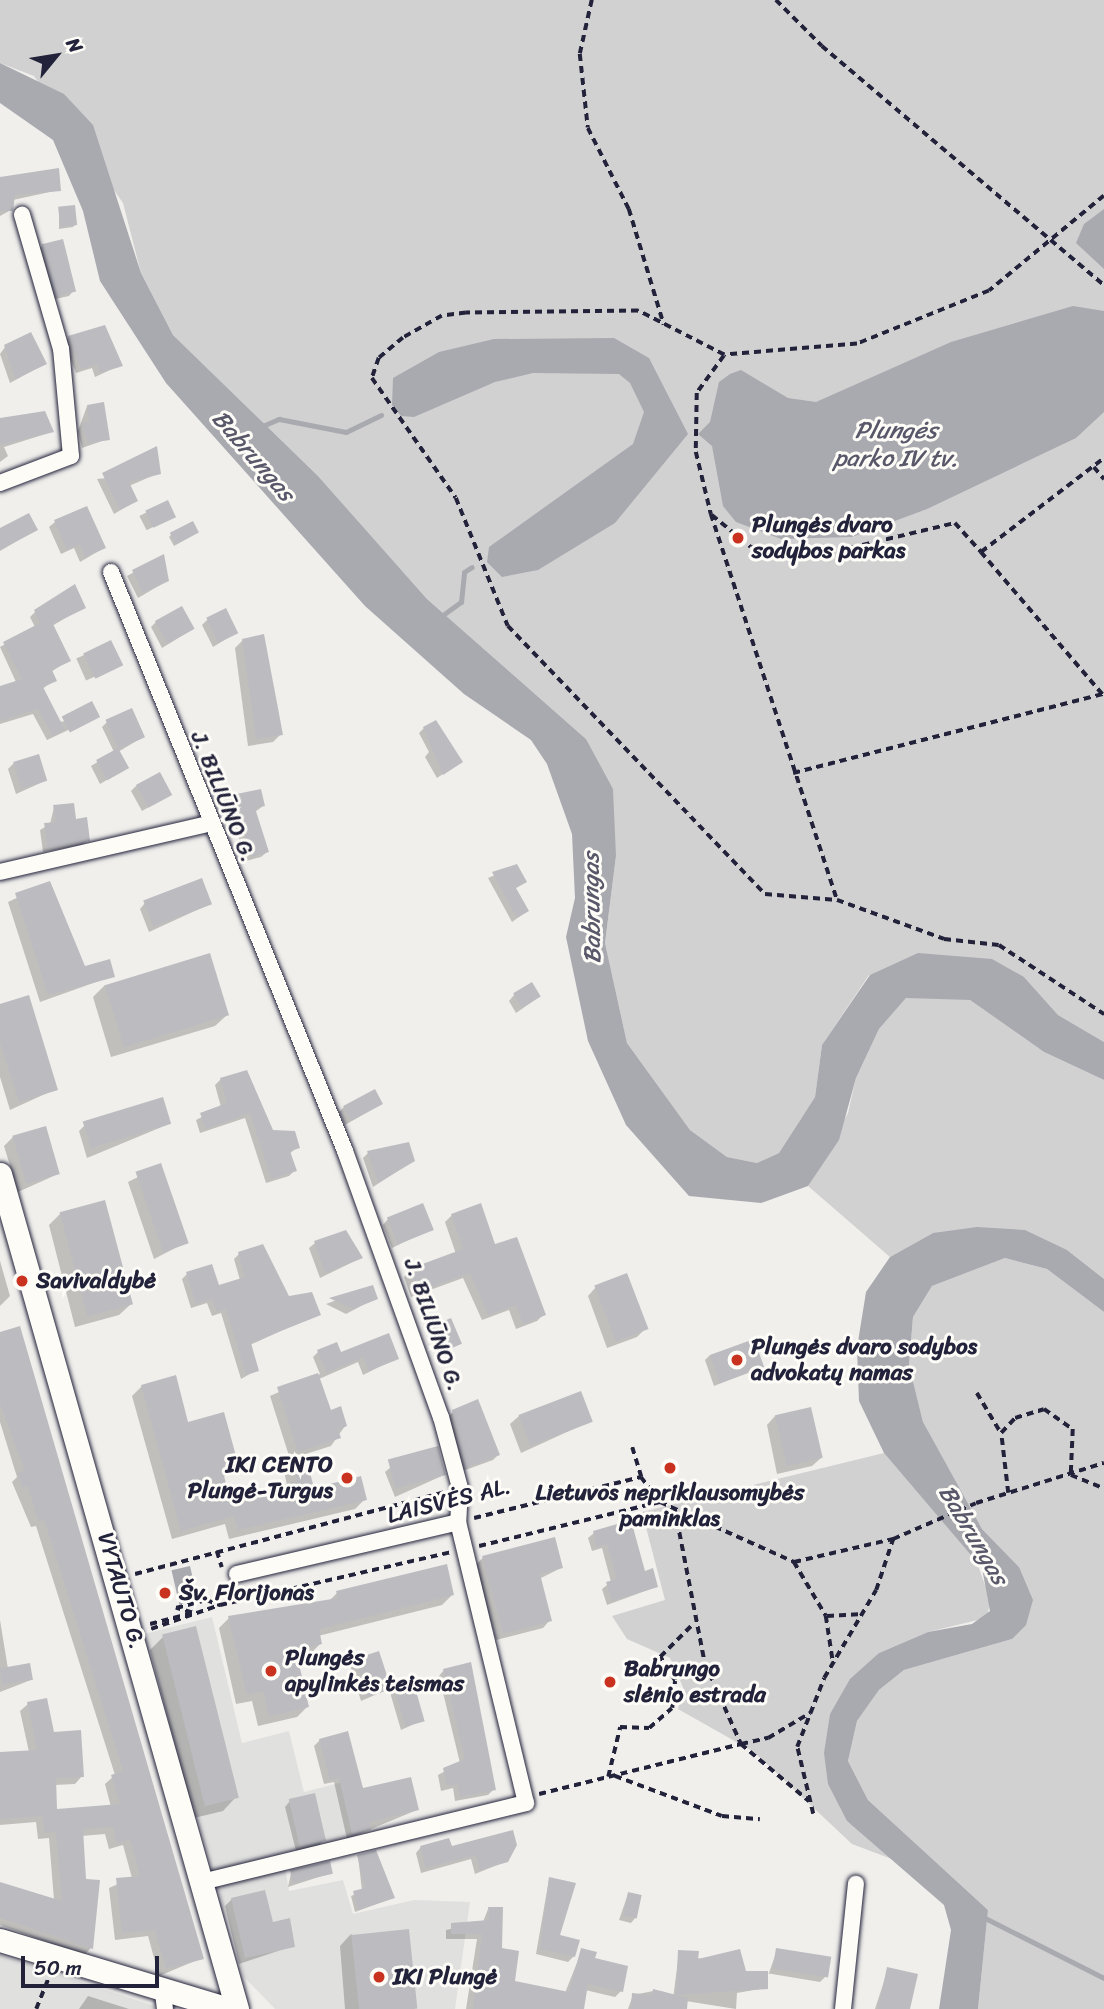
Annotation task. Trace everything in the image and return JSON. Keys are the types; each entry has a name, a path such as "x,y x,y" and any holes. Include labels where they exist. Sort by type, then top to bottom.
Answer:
{"main road":[{"name":"VYTAUTO G.","path":"0,1174 205,1881 237,2009"},
{"path":"0,1940 164,2001 229,2009"}],"street":[{"path":"0,483 71,456 61,349 22,215"},
{"name":"J. BILIŪNO G.","path":"111,572 208,824 345,1151 408,1320 460,1488 458,1522 526,1803 205,1881"},
{"path":"0,872 208,824"},
{"name":"LAISVĖS AL.","path":"237,1574 458,1522"},
{"path":"843,2009 856,1884"}],"path":[{"path":"592,0 580,54 588,128 629,209 664,325"},
{"path":"776,0 1080,267 1104,285"},
{"path":"1104,196 1076,215 1052,242 989,291 857,344 724,355 638,311 612,308 442,316 379,358 372,378 456,498 500,612 524,645 568,682 765,894 837,900 944,939 999,945 1104,1014"},
{"path":"724,355 697,393 694,422 710,514 793,773 837,900"},
{"path":"981,552 1104,458"},
{"path":"1094,467 1104,479"},
{"path":"710,514 751,547 817,556 955,523 1104,695 793,773"},
{"path":"977,1393 1001,1433 1008,1493"},
{"path":"1001,1433 1030,1411 1055,1412 1073,1429 1077,1443 1071,1475"},
{"path":"632,1447 641,1477 660,1502 794,1562 826,1616 833,1662"},
{"path":"794,1562 893,1539 930,1520 976,1503 1104,1463"},
{"path":"1071,1475 1104,1488"},
{"name":"LAISVĖS AL.","path":"458,1522 641,1477"},
{"path":"135,1574 460,1488"},
{"path":"220,1605 206,1601 176,1608 192,1613 150,1626 220,1605 660,1502"},
{"path":"675,1509 694,1623 741,1744 809,1801"},
{"path":"813,1814 797,1747 833,1662 863,1614 893,1539"},
{"path":"826,1616 863,1614"},
{"path":"607,1777 620,1727 649,1728 672,1708 675,1681 660,1657 694,1623"},
{"path":"541,1793 768,1738 810,1713"},
{"path":"613,1776 722,1816 760,1819"},
{"path":"36,2009 55,1959"}],"shaded area":[{"name":"Plungės dvaro sodybos parkas","path":"0,0 1104,0 1104,1042 1058,1015 1024,977 869,975 822,1045 815,1097 779,1153 757,1163 727,1157 690,1130 627,1043 605,943 616,856 586,739 427,599 318,476 173,335 141,273 123,203 34,76 0,63"},
{"path":"936,995 970,1000 1044,1052 1104,1080 1104,1279 1067,1250 933,1233 890,1257 808,1186 848,1113 856,1078 879,1029 906,998"},
{"path":"1005,1258 1047,1269 1104,1312 1104,2009 978,2009 988,1910 868,1800 848,1761 857,1721 879,1690 904,1670 1012,1639 1019,1567 982,1529 952,1480 923,1422 909,1365 913,1317 932,1286"},
{"path":"884,1453 976,1560 991,1602 986,1618 928,1632 879,1653 830,1714 847,1821 897,1861 852,1844 754,1752 678,1709 683,1687 670,1658 627,1639 612,1616 665,1600 642,1512"},
{"path":"212,1617 242,1743 289,1731 304,1792 355,1779 371,1846 285,1867 289,1891 343,1880 353,1914 414,1900 470,1902 455,2009 275,2009 244,1977 144,1634"},
{"path":"0,1955 154,2006 154,2009 0,2009"}],"water":[{"name":"Babrungas","path":"0,63 64,94 93,125 141,273 173,335 318,476 427,599 586,739 613,789 616,856 605,943 627,1043 690,1130 727,1157 757,1163 779,1153 815,1097 822,1045 870,975 918,953 992,959 1024,977 1058,1015 1104,1042 1104,1080 1044,1052 970,1000 906,998 879,1029 856,1078 839,1140 808,1186 761,1203 689,1196 626,1125 588,1041 566,937 575,898 572,834 547,764 531,740 464,694 365,606 166,383 100,281 83,211 53,140 0,103"},
{"path":"1104,209 1104,269 1076,243 1084,224"},
{"name":"Plungės parko IV tv.","path":"1073,306 1104,311 1104,412 1076,438 927,509 852,537 781,539 736,522 723,506 712,446 698,434 710,422 719,382 730,374 741,370 788,398 816,402 951,342"},
{"path":"614,338 649,358 688,434 615,523 538,570 502,577 487,562 489,547 633,444 644,412 630,383 619,374 533,373 495,382 414,417 401,416 392,405 393,378 439,352 494,339"},
{"name":"Babrungas","path":"977,1227 1025,1230 1067,1250 1104,1279 1104,1312 1047,1269 1005,1258 932,1286 913,1317 909,1365 923,1422 982,1529 1019,1567 1033,1600 1026,1625 1012,1639 904,1670 879,1690 857,1721 848,1761 868,1800 988,1910 978,2009 939,2009 951,1930 944,1905 847,1821 828,1784 824,1753 830,1714 850,1679 879,1653 928,1632 972,1624 990,1611 982,1568 884,1453 859,1401 857,1348 866,1292 890,1257 933,1233"},
{"path":"190,1566 198,1600 179,1604 171,1570"}],"building":[{"path":"59,168 61,191 15,195 13,211 0,211 0,177"},
{"path":"75,205 77,225 60,227 58,207"},
{"path":"63,239 76,291 55,297 42,244"},
{"path":"105,325 123,366 100,373 97,364 81,369 68,336"},
{"path":"31,332 47,364 15,379 4,345"},
{"path":"104,402 110,440 88,443 82,424 89,421 87,405"},
{"path":"45,411 54,432 0,445 0,418"},
{"path":"157,446 161,474 129,482 138,501 120,510 102,473"},
{"path":"168,500 176,517 153,528 145,511"},
{"path":"87,506 106,548 85,557 80,544 67,550 54,520"},
{"path":"29,513 38,530 0,550 0,528"},
{"path":"193,521 199,533 176,544 170,533"},
{"path":"164,554 169,581 143,593 132,570"},
{"path":"75,584 86,608 53,624 71,661 52,670 57,681 43,687 65,730 53,736 38,709 0,721 0,686 22,679 3,642 40,623 34,610"},
{"path":"182,606 195,629 167,644 155,621"},
{"path":"226,608 238,633 219,643 206,618"},
{"path":"264,634 283,735 256,739 242,639"},
{"path":"111,640 123,665 95,679 83,654"},
{"path":"92,701 100,717 70,732 62,716"},
{"path":"132,708 145,737 119,749 106,720"},
{"path":"436,720 463,762 443,775 423,727"},
{"path":"118,748 129,768 107,780 96,760"},
{"path":"39,754 47,781 21,789 13,762"},
{"path":"160,772 172,795 148,808 136,785"},
{"path":"261,789 265,806 255,808 269,852 251,857 240,818 231,820 227,796"},
{"path":"74,803 76,819 87,817 90,841 48,848 44,823 56,822 53,805"},
{"path":"517,864 527,882 516,888 529,911 517,918 492,872"},
{"path":"202,878 212,904 153,927 143,901"},
{"path":"50,881 85,966 110,959 115,977 48,995 15,893"},
{"path":"210,953 229,1015 124,1047 105,985"},
{"path":"532,982 541,997 522,1008 513,993"},
{"path":"29,995 58,1090 19,1102 0,1043 0,1004"},
{"path":"247,1070 273,1130 295,1131 300,1148 290,1151 297,1171 271,1179 250,1113 206,1129 200,1113 227,1103 220,1078"},
{"path":"375,1089 383,1104 351,1121 343,1106"},
{"path":"163,1097 171,1124 91,1148 83,1122"},
{"path":"46,1126 60,1174 26,1184 12,1136"},
{"path":"409,1142 415,1161 378,1183 367,1151"},
{"path":"161,1163 189,1243 163,1252 135,1172"},
{"path":"105,1200 133,1304 88,1316 60,1212"},
{"path":"423,1203 434,1230 398,1244 387,1218"},
{"path":"481,1203 495,1244 517,1237 546,1315 523,1324 516,1305 488,1315 470,1273 418,1292 409,1269 463,1249 451,1214"},
{"path":"346,1230 363,1258 325,1273 314,1241"},
{"path":"263,1244 289,1296 312,1292 321,1315 251,1343 259,1371 246,1375 226,1309 217,1312 212,1299 196,1304 186,1272 212,1264 219,1285 245,1277 238,1252"},
{"path":"627,1273 649,1329 616,1342 594,1286"},
{"path":"373,1285 378,1299 353,1309 329,1298"},
{"path":"451,1318 462,1344 443,1352 432,1326"},
{"path":"20,1326 204,1959 166,1969 155,1930 122,1933 116,1878 140,1876 130,1839 117,1843 113,1827 83,1829 86,1879 100,1880 93,1949 0,1918 0,1882 62,1901 56,1832 44,1833 43,1816 0,1819 0,1752 37,1750 27,1702 47,1698 54,1732 81,1730 84,1777 56,1778 57,1809 120,1804 111,1775 123,1771 44,1519 38,1521 28,1486 22,1488 18,1473 25,1471 0,1404 0,1332"},
{"path":"389,1333 399,1359 369,1371 363,1357 327,1373 317,1350 337,1342 341,1352"},
{"name":"Plungės dvaro sodybos advokatų namas","path":"754,1339 764,1367 720,1383 710,1355"},
{"path":"318,1373 331,1410 341,1406 347,1426 338,1430 341,1438 298,1452 277,1387"},
{"path":"176,1375 188,1422 224,1412 239,1467 223,1472 230,1499 297,1481 292,1460 306,1457 314,1488 361,1476 367,1500 238,1530 234,1516 181,1531 141,1385"},
{"path":"581,1391 593,1422 530,1446 518,1415"},
{"path":"478,1399 500,1455 465,1468 452,1410"},
{"path":"811,1407 823,1458 787,1466 775,1415"},
{"path":"438,1446 446,1475 396,1488 388,1459"},
{"path":"631,1520 645,1571 653,1568 658,1587 612,1601 606,1582 617,1579 607,1544 597,1547 593,1531"},
{"path":"555,1537 563,1568 540,1574 552,1621 503,1634 482,1556"},
{"name":"Plungės apylinkės teismas","path":"447,1564 454,1595 319,1629 322,1644 296,1651 309,1707 269,1717 263,1691 247,1695 228,1616 338,1598 336,1591"},
{"path":"196,1626 239,1798 205,1806 162,1634"},
{"path":"379,1651 391,1689 368,1697 355,1659"},
{"path":"471,1662 496,1790 460,1797 458,1784 447,1786 443,1768 465,1759 443,1669"},
{"path":"30,1663 33,1680 2,1685 0,1668"},
{"path":"412,1677 425,1721 405,1727 393,1683"},
{"path":"348,1731 363,1788 411,1777 419,1810 369,1822 371,1830 352,1834 339,1778 330,1780 319,1739"},
{"path":"315,1793 326,1841 300,1847 289,1799"},
{"path":"513,1830 517,1845 508,1862 480,1870 476,1855 426,1868 420,1846 449,1838 452,1846"},
{"path":"376,1850 395,1898 358,1910 353,1891 365,1888 357,1855"},
{"path":"330,1861 333,1874 293,1883 290,1870"},
{"path":"549,1877 576,1883 560,1935 580,1940 575,1957 540,1949"},
{"path":"265,1890 273,1922 290,1918 295,1947 245,1958 231,1898"},
{"path":"628,1892 642,1895 637,1918 623,1915"},
{"path":"488,1907 503,1907 502,1948 519,1951 515,1981 569,1992 581,1948 597,1952 595,1958 628,1966 623,1992 588,1984 584,2009 473,2009 482,1934 451,1934 451,1923 489,1920"},
{"path":"409,1929 417,2009 359,2009 351,1935"},
{"path":"776,1948 831,1957 828,1978 773,1969"},
{"path":"740,1949 746,1971 768,1971 768,1989 676,1995 678,1950 699,1951 698,1959"},
{"path":"887,1967 918,1974 910,2009 878,2009"},
{"path":"653,1989 688,1998 687,2009 631,2009 632,1993 652,1995"}],"waterway":[{"name":"Babrungas","path":"260,427 279,419 346,432 381,415"},
{"path":"440,617 461,602 464,572 472,567"},
{"path":"983,1917 1104,1978"}],"place":[{"name":"Plungės dvaro sodybos parkas","path":"738,538"},
{"name":"Savivaldybė","path":"22,1281"},
{"name":"Plungės dvaro sodybos advokatų namas","path":"737,1360"},
{"name":"Lietuvos nepriklausomybės paminklas","path":"670,1468"},
{"name":"IKI CENTO Plungė-Turgus","path":"347,1478"},
{"name":"Šv. Florijonas","path":"165,1593"},
{"name":"Plungės apylinkės teismas","path":"271,1671"},
{"name":"Babrungo slėnio estrada","path":"610,1682"},
{"name":"IKI Plungė","path":"379,1977"}]}
